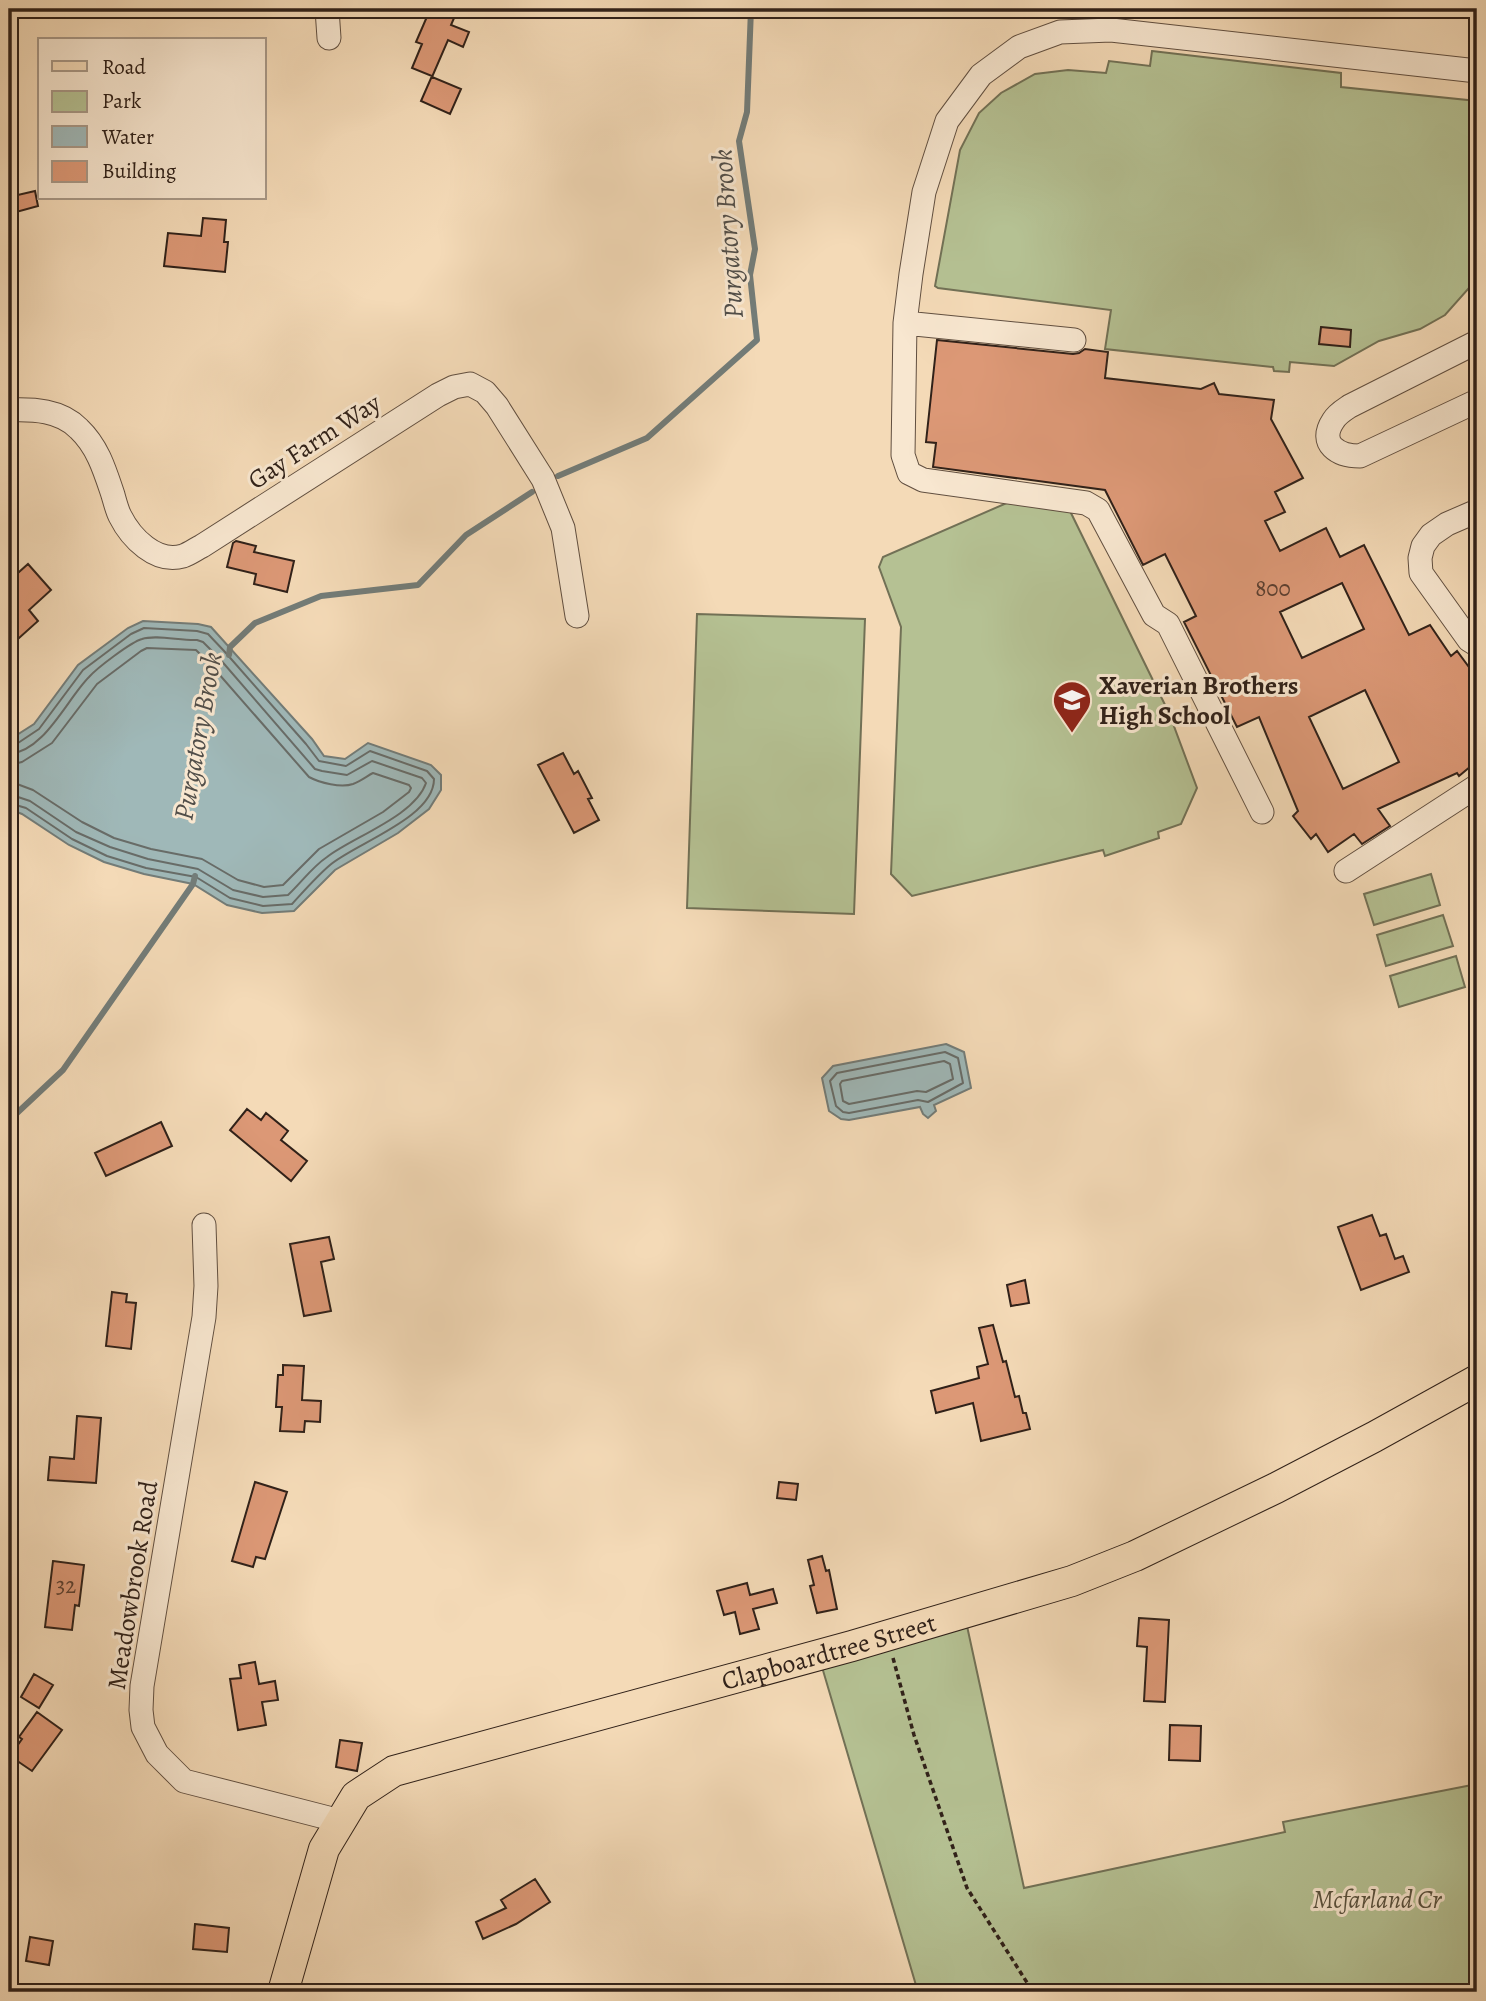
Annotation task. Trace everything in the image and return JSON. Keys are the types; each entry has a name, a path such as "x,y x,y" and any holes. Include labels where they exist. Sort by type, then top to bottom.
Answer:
{"main road":[{"name":"Clapboardtree Street","path":"283,1992 324,1849 356,1796 394,1771 887,1636 1072,1581 1135,1556 1374,1437 1477,1380"}],"street":[{"path":"327,9 329,38"},
{"path":"1262,812 1168,624 1154,615 1098,510 1086,503 923,480 909,473 903,455 905,323 924,192 947,121 981,75 1019,47 1060,32 1111,30 1477,71"},
{"path":"905,323 1074,340"},
{"path":"1477,342 1350,406 1334,419 1328,438 1330,446 1342,454 1360,456 1477,401"},
{"name":"Gay Farm Way","path":"9,410 57,414 78,427 92,443 104,467 120,516 137,540 157,555 181,557 438,395 454,387 470,384 485,392 497,406 543,479 563,528 577,616"},
{"path":"1477,511 1447,524 1431,535 1423,546 1420,558 1421,573 1469,640 1477,645"},
{"path":"1346,872 1477,786"},
{"name":"Meadowbrook Road","path":"204,1225 204,1317 142,1686 143,1727 157,1755 184,1781 340,1821"}],"path":[{"path":"887,1636 914,1735 967,1888 1033,1992"}],"green space":[{"path":"1152,51 1341,73 1341,87 1477,101 1477,270 1469,288 1445,315 1420,329 1379,341 1334,366 1290,362 1289,372 1274,371 1273,367 1105,349 1111,310 935,286 960,150 979,113 1001,93 1035,74 1068,70 1106,73 1109,61 1150,66"},
{"path":"1009,502 1070,511 1169,713 1197,788 1181,824 1158,832 1159,838 1105,856 1103,850 912,896 891,874 901,627 879,567 883,557"},
{"path":"697,614 865,619 854,914 687,908"},
{"path":"1431,874 1440,905 1374,925 1364,894"},
{"path":"1443,915 1453,946 1386,966 1377,935"},
{"path":"1456,956 1465,987 1399,1007 1390,976"},
{"name":"Mcfarland Cr","path":"967,1626 1024,1888 1285,1832 1283,1822 1477,1784 1477,1992 918,1992 822,1667"}],"water":[{"path":"143,621 211,627 312,739 324,756 345,759 368,743 431,765 441,775 441,790 429,809 398,833 335,870 294,911 262,913 227,905 193,884 104,862 69,845 22,814 9,809 9,740 34,724 78,665 128,628"},
{"path":"946,1044 964,1052 971,1088 934,1105 936,1111 928,1118 920,1107 849,1120 841,1119 829,1111 822,1078 833,1066"}],"building":[{"path":"434,9 458,9 451,25 469,32 463,47 448,40 432,77 461,89 450,114 421,101 432,76 412,68 422,44 416,42 429,12 432,13"},
{"path":"35,191 38,206 9,214 9,197"},
{"path":"203,218 226,220 224,242 228,242 225,272 164,266 168,233 201,236"},
{"path":"1321,327 1351,330 1350,347 1319,344"},
{"path":"937,340 1073,354 1085,349 1108,352 1105,378 1201,389 1214,383 1219,394 1274,400 1271,419 1303,478 1275,492 1285,512 1265,521 1280,551 1326,528 1340,557 1364,545 1409,635 1430,625 1451,656 1457,651 1477,678 1477,761 1459,776 1457,773 1378,809 1390,826 1362,844 1354,834 1328,852 1316,834 1311,839 1293,816 1298,811 1259,717 1237,727 1184,622 1196,616 1165,554 1143,565 1105,490 933,467 936,443 926,442","holes":["1342,583 1364,629 1302,658 1280,612","1365,690 1399,762 1343,789 1309,717"]},
{"path":"236,541 256,546 254,552 294,561 287,592 254,584 256,574 227,567 233,543"},
{"path":"28,564 51,590 29,610 38,621 9,647 9,581"},
{"path":"563,753 574,774 578,771 592,798 588,799 599,820 574,833 538,765"},
{"path":"247,1109 261,1120 266,1113 288,1131 281,1140 307,1161 291,1181 230,1130"},
{"path":"161,1122 172,1146 106,1176 95,1153"},
{"path":"1372,1215 1380,1236 1386,1234 1395,1259 1403,1256 1409,1272 1361,1290 1338,1227"},
{"path":"329,1237 334,1259 321,1262 331,1311 304,1316 290,1244"},
{"path":"1025,1280 1029,1303 1011,1306 1007,1285"},
{"path":"112,1292 127,1294 126,1302 136,1303 131,1349 106,1346"},
{"path":"993,1325 1015,1397 1019,1396 1030,1429 981,1441 973,1403 936,1413 931,1391 979,1378 977,1367 988,1364 979,1328"},
{"path":"283,1365 304,1366 302,1400 321,1401 320,1422 305,1421 304,1432 280,1431 282,1407 276,1407 278,1375 283,1375"},
{"path":"77,1416 101,1418 96,1483 48,1480 50,1457 74,1459"},
{"path":"255,1482 287,1492 265,1559 256,1557 253,1567 232,1561"},
{"path":"779,1482 798,1484 796,1500 777,1498"},
{"path":"822,1556 826,1571 829,1570 837,1609 817,1613 810,1586 814,1585 808,1560"},
{"path":"53,1561 84,1565 79,1606 75,1605 72,1630 45,1627"},
{"path":"747,1583 750,1595 773,1589 777,1603 753,1609 759,1629 740,1634 735,1612 724,1615 717,1591"},
{"path":"1139,1618 1169,1620 1165,1702 1144,1701 1147,1647 1137,1646"},
{"path":"255,1662 259,1684 275,1681 278,1700 262,1702 266,1725 238,1730 230,1679 241,1678 239,1665"},
{"path":"34,1674 53,1685 39,1708 21,1697"},
{"path":"37,1712 62,1730 32,1771 10,1756 22,1739 19,1737"},
{"path":"1170,1725 1201,1726 1200,1761 1169,1760"},
{"path":"340,1740 362,1743 357,1771 336,1767"},
{"path":"535,1879 550,1902 516,1924 483,1939 476,1922 506,1908 501,1900"},
{"path":"195,1924 229,1928 227,1952 193,1949"},
{"path":"30,1937 53,1941 49,1965 26,1961"}],"waterway":[{"name":"Purgatory Brook","path":"558,476 647,438 757,340 750,275 755,249 739,141 747,112 751,9"},
{"name":"Purgatory Brook","path":"229,655 230,647 255,623 321,596 418,585 466,535 532,492"},
{"name":"Purgatory Brook","path":"9,1114 17,1113 63,1070 193,884 195,876"}],"place":[{"name":"Xaverian Brothers High School","path":"1072,734"}]}
